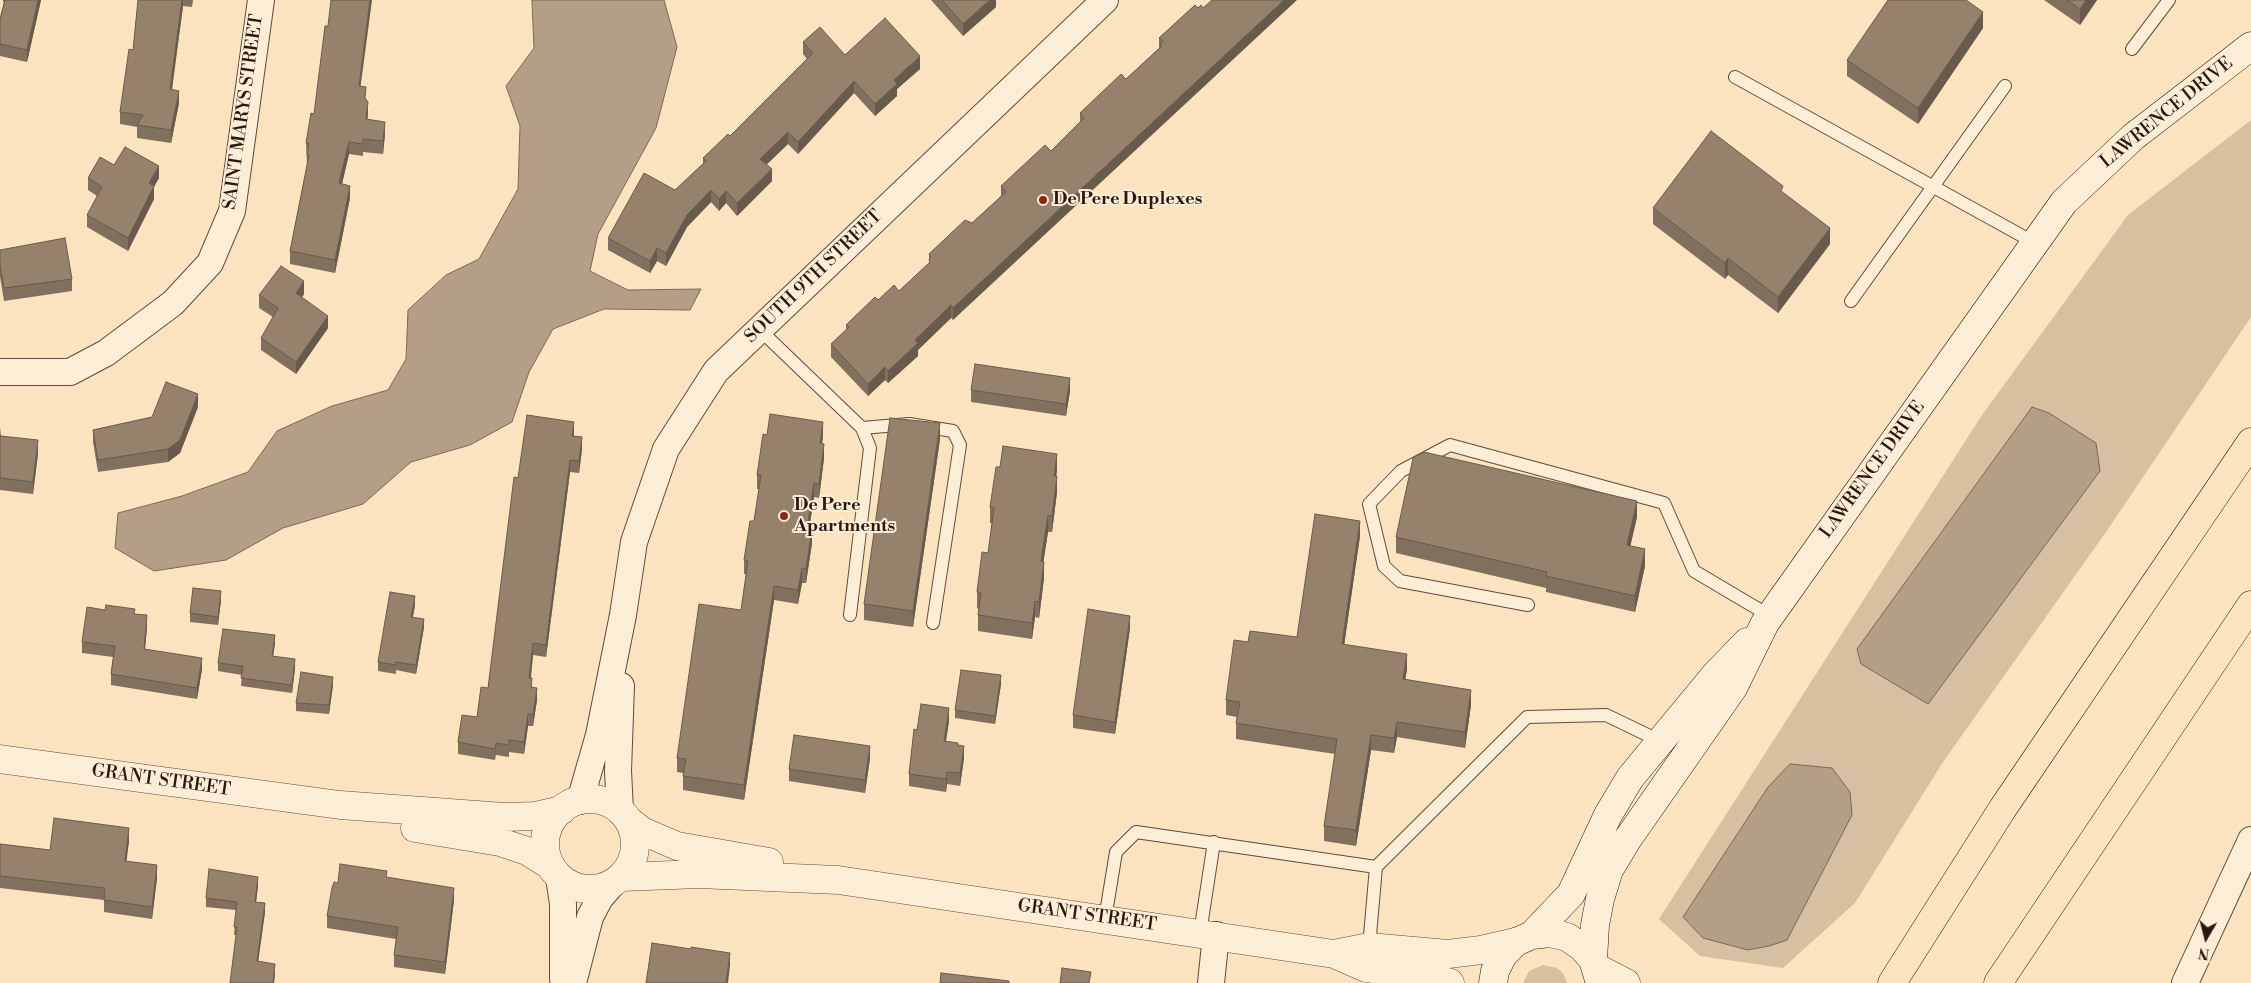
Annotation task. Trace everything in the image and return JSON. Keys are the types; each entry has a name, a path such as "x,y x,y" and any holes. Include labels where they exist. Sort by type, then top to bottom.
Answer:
{"highway":[{"path":"1895,978 2003,808 2251,442"},
{"path":"1998,983 2251,605"}],"street":[{"name":"SAINT MARYS STREET","path":"0,372 70,372 106,353 173,303 210,263 232,210 260,0"},
{"name":"SOUTH 9TH STREET","path":"571,805 599,735 623,615 634,542 666,448 716,371 1092,4"},
{"name":"LAWRENCE DRIVE","path":"1596,971 1595,925 1609,870 1655,798 1733,688 1768,619 2064,202 2133,137 2251,46"},
{"name":"SOUTH 9TH STREET","path":"623,615 618,772 624,816"},
{"path":"1493,983 1495,971 1503,955 1571,894 1608,815 1625,786 1716,674 1768,619"},
{"name":"GRANT STREET","path":"0,759 322,803 504,817 536,816 571,805 601,802 624,816 642,831 677,846 786,865 838,880"},
{"name":"GRANT STREET","path":"322,803 417,828 500,842 527,851 570,884 582,888 598,889 617,880 699,874 838,880 1334,954 1366,968 1426,976 1450,983"},
{"path":"563,983 563,911 555,872 547,856 546,834 552,821 571,805"},
{"path":"573,983 590,917 600,898 629,868 634,856 634,837 624,816"},
{"path":"2185,983 2251,840"},
{"name":"GRANT STREET","path":"1334,954 1369,947 1448,954 1481,950 1550,933 1567,937 1582,947 1596,971"},
{"path":"1208,934 1211,983"},
{"path":"1596,971 1626,983"}],"lane":[{"path":"2132,49 2169,0"},
{"path":"1736,77 2035,244"},
{"path":"1851,300 2005,86"},
{"path":"759,330 862,428 870,448 850,615"},
{"path":"862,428 909,424 953,431 960,445 933,623"},
{"path":"1528,605 1400,581 1384,566 1370,504 1401,471 1450,445 1664,503 1694,570 1768,619"},
{"path":"1369,947 1376,867 1527,717 1606,715 1660,741"},
{"path":"1105,919 1116,852 1136,832 1376,867"},
{"path":"1208,934 1214,842"}],"shaded area":[{"path":"532,0 664,0 677,47 656,128 598,234 590,271 628,290 701,289 690,310 604,309 553,329 529,372 512,422 470,445 411,462 363,504 283,528 226,560 154,571 115,548 118,513 182,496 248,472 277,431 332,406 388,390 406,359 408,310 446,275 479,259 518,189 520,126 506,86 534,48"},
{"path":"2251,120 2251,317 2106,532 1943,762 1855,903 1783,968 1700,956 1659,919 1982,415 2128,215"},
{"path":"2032,407 2049,413 2096,443 2100,471 1928,704 1861,664 1857,649"},
{"path":"1790,764 1832,768 1850,792 1852,815 1787,940 1748,950 1703,938 1683,917 1768,787"},
{"path":"1543,965 1557,968 1563,973 1567,983 1523,983 1529,971"}],"building":[{"path":"5,0 38,0 27,50 0,44 0,19"},
{"path":"138,0 182,0 170,89 179,91 171,130 137,125 143,115 120,112 129,49 133,50"},
{"path":"331,0 370,0 359,86 366,87 365,98 368,102 366,119 385,122 383,141 363,139 363,144 349,142 339,183 350,186 335,260 290,251 309,155 307,155 309,144 306,143 311,113 314,114 325,26 328,26"},
{"path":"942,0 990,0 963,24"},
{"path":"1212,0 1284,0 953,308 951,305 915,340 918,343 888,371 885,367 868,384 831,344 849,327 846,325 875,297 878,300 894,285 899,291 930,262 931,257 929,254 965,220 972,223 1006,192 1001,186 1045,145 1051,151 1084,118 1080,113 1121,74 1126,79 1162,46 1160,44 1163,41 1159,38 1195,5 1198,8 1201,5 1203,8"},
{"path":"1888,0 1966,0 1983,12 1918,108 1847,60"},
{"path":"2067,0 2086,0 2080,9"},
{"path":"885,18 920,56 894,80 897,84 875,104 854,81 798,142 788,132 760,159 772,169 737,203 726,191 719,199 711,190 687,215 666,253 657,248 650,261 608,238 644,173 675,190 706,161 703,158 728,134 730,136 813,53 803,42 820,27 845,55"},
{"path":"1711,131 1783,186 1781,191 1830,228 1778,297 1728,258 1725,263 1653,208"},
{"path":"125,147 159,166 149,183 154,186 128,238 87,215 102,187 88,178 100,157 114,165"},
{"path":"65,238 72,279 4,288 0,265 0,250"},
{"path":"281,266 304,281 296,293 328,316 296,362 261,338 278,308 259,295"},
{"path":"975,364 1070,378 1066,404 971,390"},
{"path":"166,382 198,394 180,440 168,449 98,460 93,430 152,417"},
{"path":"770,414 823,422 820,443 824,444 819,484 814,483 807,529 812,529 806,569 802,568 798,590 774,586 744,785 683,776 686,759 677,758 699,604 741,610 748,561 744,560 750,521 754,521 761,475 757,475 763,434 767,435"},
{"path":"527,415 574,422 572,436 582,437 579,461 570,460 546,645 533,643 529,678 532,678 531,687 537,688 533,714 528,714 524,742 509,740 509,745 496,743 495,749 458,742 462,715 477,717 481,687 488,688 514,477 518,478"},
{"path":"890,418 940,423 913,611 864,604"},
{"path":"0,436 38,440 33,482 0,478"},
{"path":"1003,446 1057,454 1054,476 1057,476 1052,516 1048,515 1041,561 1044,562 1039,602 1035,601 1032,623 978,615 981,593 977,592 982,552 988,553 994,508 990,507 996,467 1000,467"},
{"path":"1424,452 1637,501 1627,545 1645,549 1635,596 1546,576 1547,572 1396,537 1413,458"},
{"path":"1315,514 1360,521 1342,644 1407,654 1403,679 1471,690 1465,732 1397,722 1394,738 1371,735 1356,830 1324,826 1337,739 1236,723 1240,702 1226,700 1234,640 1248,642 1250,631 1297,637"},
{"path":"193,588 221,591 218,617 190,613"},
{"path":"390,592 415,596 411,617 424,619 416,665 396,662 396,665 378,662"},
{"path":"106,605 135,609 134,614 147,615 144,649 202,658 197,688 111,674 115,646 82,642 87,607 105,610"},
{"path":"1088,609 1130,616 1115,722 1073,715"},
{"path":"223,629 275,635 272,656 295,659 292,685 241,678 243,666 218,663"},
{"path":"961,670 1001,675 995,716 955,710"},
{"path":"301,672 333,677 329,705 296,703"},
{"path":"921,704 949,708 944,741 964,746 960,773 947,772 946,779 909,774 914,729 917,730"},
{"path":"794,735 870,746 865,780 789,769"},
{"path":"54,818 129,828 125,861 157,865 152,907 104,900 105,888 0,876 0,844 50,850"},
{"path":"340,864 387,871 386,877 454,888 445,962 394,955 398,927 327,916 334,882 338,883"},
{"path":"209,869 258,877 255,902 265,903 257,961 275,964 273,983 230,983 237,927 234,927 237,902 206,898"},
{"path":"652,943 730,953 726,983 646,983"},
{"path":"1062,968 1091,972 1089,983 1060,983"},
{"path":"941,973 1009,981 1009,983 940,983"}],"place":[{"name":"De Pere Duplexes","path":"1043,200"},
{"name":"De Pere Apartments","path":"784,516"}]}
